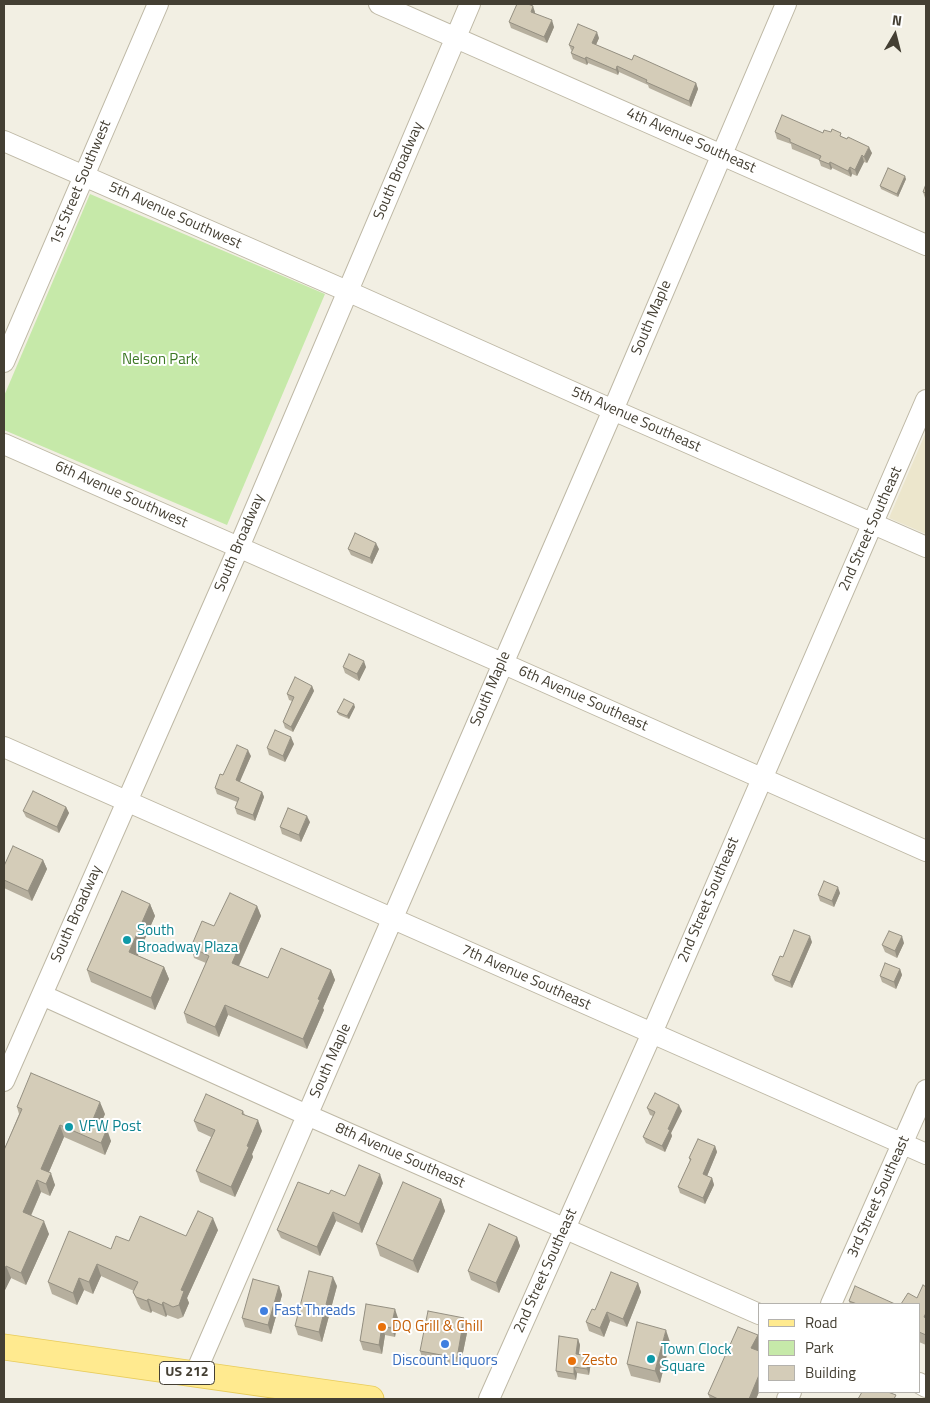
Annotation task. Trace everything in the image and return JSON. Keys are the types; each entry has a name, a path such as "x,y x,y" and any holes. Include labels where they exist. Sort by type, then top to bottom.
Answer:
{"main road":[{"name":"US 212","path":"4,1347 371,1399"}],"street":[{"name":"1st Street Southwest","path":"4,362 158,4"},
{"name":"4th Avenue Southeast","path":"379,4 926,245"},
{"name":"South Broadway","path":"4,1081 239,547 470,4"},
{"name":"South Maple","path":"195,1374 613,410 786,4"},
{"name":"5th Avenue Southwest","path":"4,140 347,291"},
{"name":"5th Avenue Southeast","path":"347,291 926,547"},
{"name":"2nd Street Southeast","path":"489,1399 652,1033 926,400"},
{"name":"6th Avenue Southwest","path":"4,444 239,547"},
{"name":"6th Avenue Southeast","path":"239,547 926,851"},
{"name":"7th Avenue Southeast","path":"4,747 926,1154"},
{"name":"8th Avenue Southeast","path":"42,995 308,1115 758,1314"},
{"name":"3rd Street Southeast","path":"831,1303 926,1090"}],"shaded area":[{"path":"926,432 926,534 889,518"}],"green space":[{"name":"Nelson Park","path":"90,194 325,294 227,525 4,430 4,396"}],"building":[{"path":"517,4 533,6 531,12 552,20 544,37 509,22"},
{"path":"578,24 597,32 592,43 632,60 634,55 696,83 689,101 646,82 647,80 617,66 616,70 586,57 585,59 571,53 574,47 569,45"},
{"path":"782,115 823,133 824,130 831,132 832,129 841,133 840,136 847,139 848,137 869,147 864,157 862,155 855,170 850,167 848,171 830,162 829,164 819,160 821,156 790,142 790,139 775,132"},
{"path":"888,168 905,176 897,194 880,186"},
{"path":"355,533 376,543 370,558 348,549"},
{"path":"349,654 364,661 357,674 343,667"},
{"path":"295,677 312,686 291,727 283,722 294,697 287,694"},
{"path":"344,699 354,704 347,716 337,712"},
{"path":"275,730 291,737 283,756 267,748"},
{"path":"237,745 248,750 236,780 262,792 253,815 235,808 239,798 215,788 220,774 223,775"},
{"path":"33,791 66,807 57,827 23,811"},
{"path":"288,808 307,816 299,835 280,827"},
{"path":"13,846 43,860 28,891 4,880 4,866"},
{"path":"824,881 838,887 832,901 818,895"},
{"name":"South Broadway Plaza","path":"122,891 150,904 129,952 164,967 151,998 87,970"},
{"path":"230,893 257,906 232,963 268,978 281,948 331,970 303,1039 225,1005 215,1027 184,1013 209,956 191,947 202,921 214,926"},
{"path":"794,930 810,936 790,982 772,975 780,956 783,957"},
{"path":"889,931 902,936 895,951 882,945"},
{"path":"885,963 900,969 894,982 880,976"},
{"path":"31,1073 100,1102 92,1122 107,1129 101,1143 60,1125 41,1169 51,1173 46,1184 37,1180 23,1212 44,1221 21,1273 6,1266 4,1271 4,1150 22,1109 17,1107"},
{"path":"655,1093 679,1105 662,1146 643,1137 655,1112 647,1108"},
{"path":"206,1094 243,1111 242,1114 258,1120 247,1146 249,1147 231,1187 196,1171 215,1130 194,1121"},
{"path":"698,1139 715,1146 703,1174 712,1178 703,1198 678,1187"},
{"path":"359,1165 380,1174 359,1224 333,1212 317,1247 277,1230 298,1182 329,1194 331,1190 345,1196"},
{"path":"403,1182 441,1199 413,1261 376,1244"},
{"path":"198,1211 213,1218 181,1290 184,1291 179,1305 173,1307 163,1302 162,1305 148,1299 147,1301 136,1297 133,1292 138,1282 97,1264 89,1282 79,1278 73,1293 48,1282 69,1231 111,1249 116,1236 129,1241 140,1216 186,1236"},
{"path":"489,1224 517,1237 496,1283 468,1271"},
{"path":"309,1271 333,1277 319,1332 295,1326"},
{"path":"611,1272 638,1283 623,1319 607,1312 600,1328 586,1322 592,1309 595,1310"},
{"name":"Fast Threads","path":"253,1279 279,1286 268,1325 242,1318"},
{"path":"923,1285 926,1287 926,1313 924,1317 926,1318 926,1335 920,1332 920,1303 902,1303 908,1293 917,1298"},
{"path":"855,1286 893,1303 854,1303 849,1301"},
{"path":"366,1304 395,1309 391,1328 382,1326 379,1345 360,1341"},
{"name":"Discount Liquors","path":"428,1311 464,1318 457,1358 420,1351"},
{"path":"637,1322 666,1330 655,1371 627,1364"},
{"path":"738,1327 758,1335 751,1348 758,1351 758,1377 749,1399 718,1399 708,1394"},
{"name":"Zesto","path":"559,1336 578,1339 576,1354 589,1356 587,1369 574,1367 574,1374 556,1371"},
{"path":"861,1393 891,1393 896,1395 894,1399 858,1399"}],"place":[{"name":"South Broadway Plaza","path":"127,940"},
{"name":"VFW Post","path":"69,1127"},
{"name":"Fast Threads","path":"264,1311"},
{"name":"DQ Grill & Chill","path":"382,1327"},
{"name":"Discount Liquors","path":"445,1344"},
{"name":"Town Clock Square","path":"651,1359"},
{"name":"Zesto","path":"572,1361"}]}
